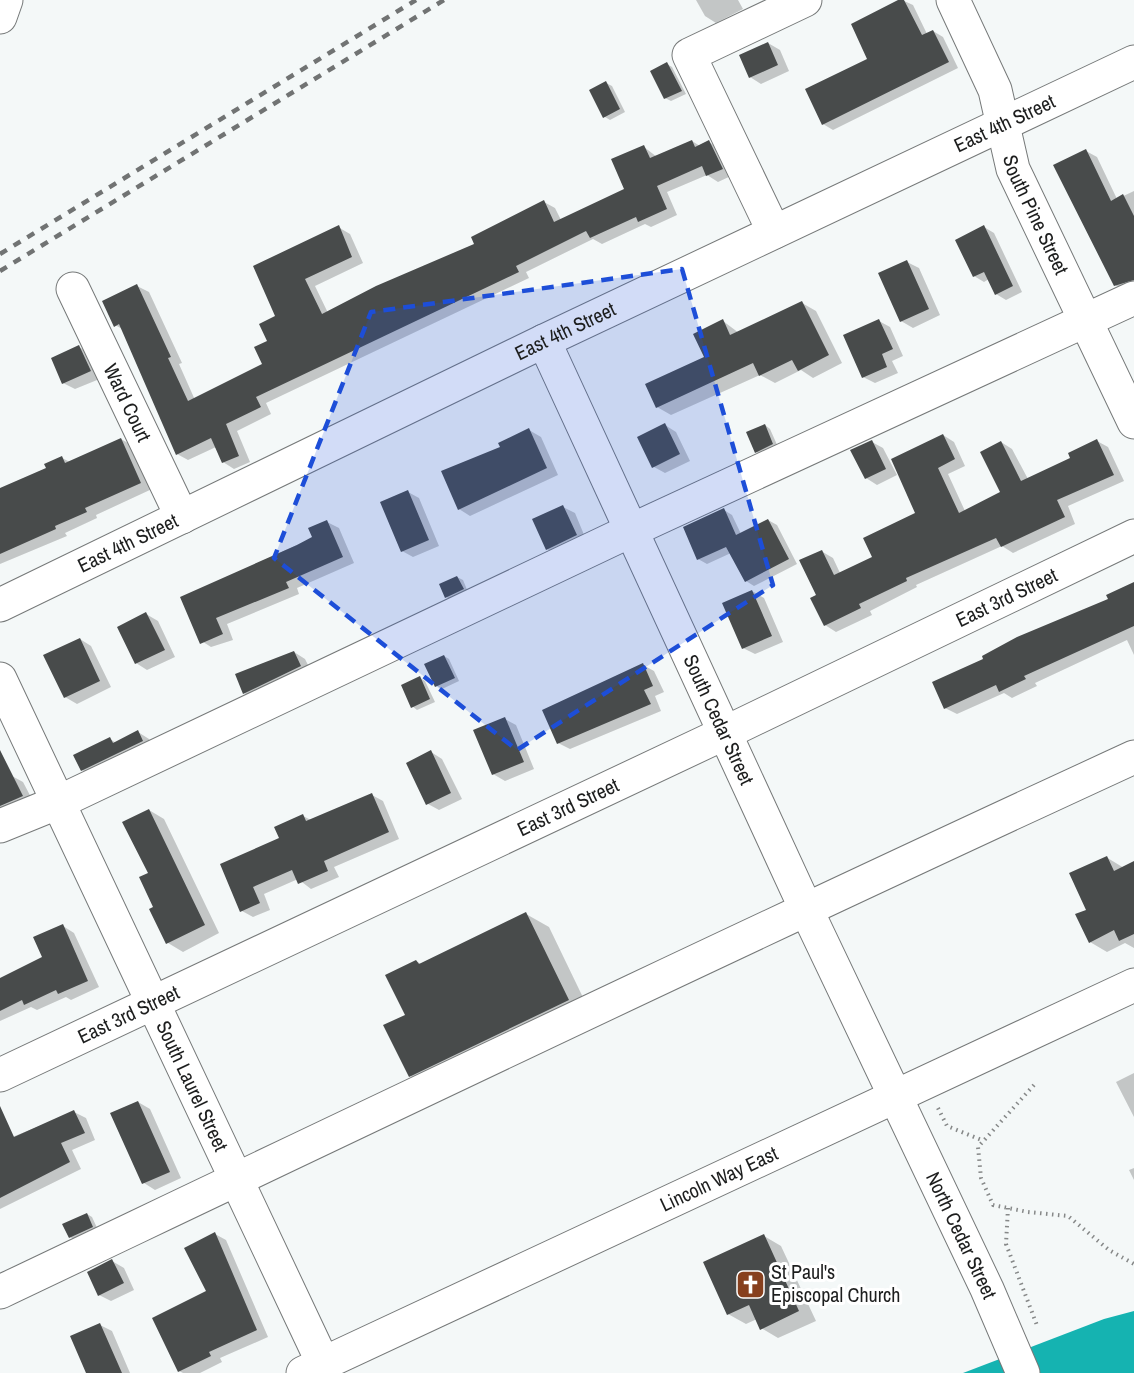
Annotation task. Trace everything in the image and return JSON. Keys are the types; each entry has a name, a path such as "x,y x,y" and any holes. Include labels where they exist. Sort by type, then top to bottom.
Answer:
{"street":[{"path":"0,17 6,0"},
{"path":"774,232 689,55 805,0"},
{"name":"South Pine Street","path":"953,0 995,90 1013,169 1134,422"},
{"name":"East 4th Street","path":"0,605 544,341 1134,62"},
{"name":"Ward Court","path":"73,289 182,517"},
{"path":"0,826 59,802 632,530 1134,298"},
{"name":"South Cedar Street","path":"544,341 895,1098"},
{"name":"East 3rd Street","path":"0,1075 1134,537"},
{"name":"South Laurel Street","path":"0,679 238,1181 313,1368"},
{"path":"0,1292 238,1181 806,909 1134,757"},
{"name":"Lincoln Way East","path":"313,1368 1134,985"},
{"name":"North Cedar Street","path":"895,1098 987,1289 1023,1373"}],"path":[{"path":"927,1083 946,1126 984,1141"},
{"path":"1034,1086 978,1148 981,1178 993,1205 1068,1216 1109,1250 1134,1264"},
{"path":"1008,1208 1006,1244 1021,1281"}],"highlighted area":[{"path":"682,269 773,585 517,750 274,558 371,312"}],"water":[{"path":"1134,1311 1134,1373 963,1373 1104,1319"}],"building":[{"path":"898,0 904,0 922,35 933,30 949,62 822,125 805,89 867,59 851,24"},
{"path":"768,42 778,65 749,78 739,55"},
{"path":"667,62 682,91 664,99 650,71"},
{"path":"606,81 620,109 603,118 589,90"},
{"path":"692,140 695,147 709,140 723,169 706,176 702,166 657,186 667,209 638,222 636,217 590,238 586,231 516,266 519,272 256,397 261,407 226,424 239,456 222,463 211,438 176,455 119,324 114,327 102,301 137,284 171,357 168,358 188,401 262,364 254,347 267,341 259,324 275,316 253,266 339,225 352,257 305,279 322,314 376,286 474,244 471,237 544,200 554,222 624,189 611,159 644,145 650,158"},
{"path":"1086,149 1111,201 1123,194 1134,216 1134,280 1114,286 1053,165"},
{"path":"984,225 1013,286 995,295 984,272 973,277 955,240"},
{"path":"907,260 929,309 900,322 878,273"},
{"path":"802,301 829,355 798,371 792,360 759,376 753,363 656,408 645,384 704,357 693,334 723,319 730,335"},
{"path":"879,319 893,349 882,354 887,367 862,378 843,335"},
{"path":"79,345 91,371 62,384 51,358"},
{"path":"665,423 680,454 652,468 637,437"},
{"path":"765,424 773,444 755,453 746,432"},
{"path":"529,428 547,468 458,510 441,471 500,447 498,443"},
{"path":"943,434 955,459 938,468 959,513 1000,492 980,452 1001,441 1021,481 1070,458 1068,453 1097,439 1114,475 1057,500 1065,517 1001,547 996,538 906,578 907,581 859,604 861,608 824,626 810,598 816,595 799,560 822,550 834,575 872,557 863,538 915,513 891,459"},
{"path":"121,438 141,483 85,508 87,512 55,526 56,529 0,554 0,488 46,468 44,464 62,456 65,463"},
{"path":"872,440 886,469 865,479 850,450"},
{"path":"408,490 429,540 401,552 380,502"},
{"path":"563,505 577,535 546,550 532,519"},
{"path":"724,508 736,535 768,519 789,559 745,582 726,547 697,560 683,527"},
{"path":"327,520 343,557 286,582 289,588 216,618 223,634 200,644 180,597 297,545 312,537 308,528"},
{"path":"457,576 464,589 445,598 439,584"},
{"path":"1134,582 1134,626 1024,676 1026,679 999,692 996,685 944,709 932,682 983,659 982,656 1017,637 1108,599 1106,595"},
{"path":"752,590 772,636 742,649 722,603"},
{"path":"146,612 165,650 135,664 117,627"},
{"path":"80,638 100,681 64,698 43,655"},
{"path":"294,651 301,666 243,694 235,674"},
{"path":"444,655 455,678 435,687 424,664"},
{"path":"643,663 653,686 644,690 651,704 557,744 542,710"},
{"path":"420,676 430,699 411,708 401,685"},
{"path":"505,717 524,762 492,775 473,730"},
{"path":"138,730 143,741 81,771 73,755 110,737 113,743"},
{"path":"0,750 23,796 0,806"},
{"path":"431,750 451,793 426,805 406,763"},
{"path":"372,793 389,832 324,861 328,871 298,884 292,870 253,887 260,903 240,912 220,864 279,838 274,827 303,814 306,821"},
{"path":"149,809 205,925 166,944 149,909 153,907 139,877 148,873 122,822"},
{"path":"1107,856 1114,871 1134,861 1134,934 1119,941 1114,930 1089,943 1075,914 1086,910 1069,873"},
{"path":"526,912 569,1000 409,1077 383,1025 405,1015 385,975 416,960 419,964"},
{"path":"63,924 88,981 58,994 56,990 24,1005 22,1000 0,1011 0,978 42,957 33,937"},
{"path":"138,1101 170,1172 142,1184 110,1113"},
{"path":"0,1106 14,1137 74,1110 85,1133 61,1143 70,1162 0,1198"},
{"path":"87,1213 93,1227 69,1238 62,1224"},
{"path":"215,1232 257,1330 209,1352 211,1356 178,1372 152,1318 206,1291 184,1248"},
{"name":"St Paul's Episcopal Church","path":"764,1234 799,1311 760,1330 749,1305 727,1315 703,1262"},
{"path":"112,1259 124,1283 98,1296 87,1272"},
{"path":"100,1323 122,1373 86,1373 70,1336"}],"railway":[{"path":"0,254 416,0"},
{"path":"0,271 444,0"}],"place":[{"name":"St Paul's Episcopal Church","path":"750,1284"}]}
